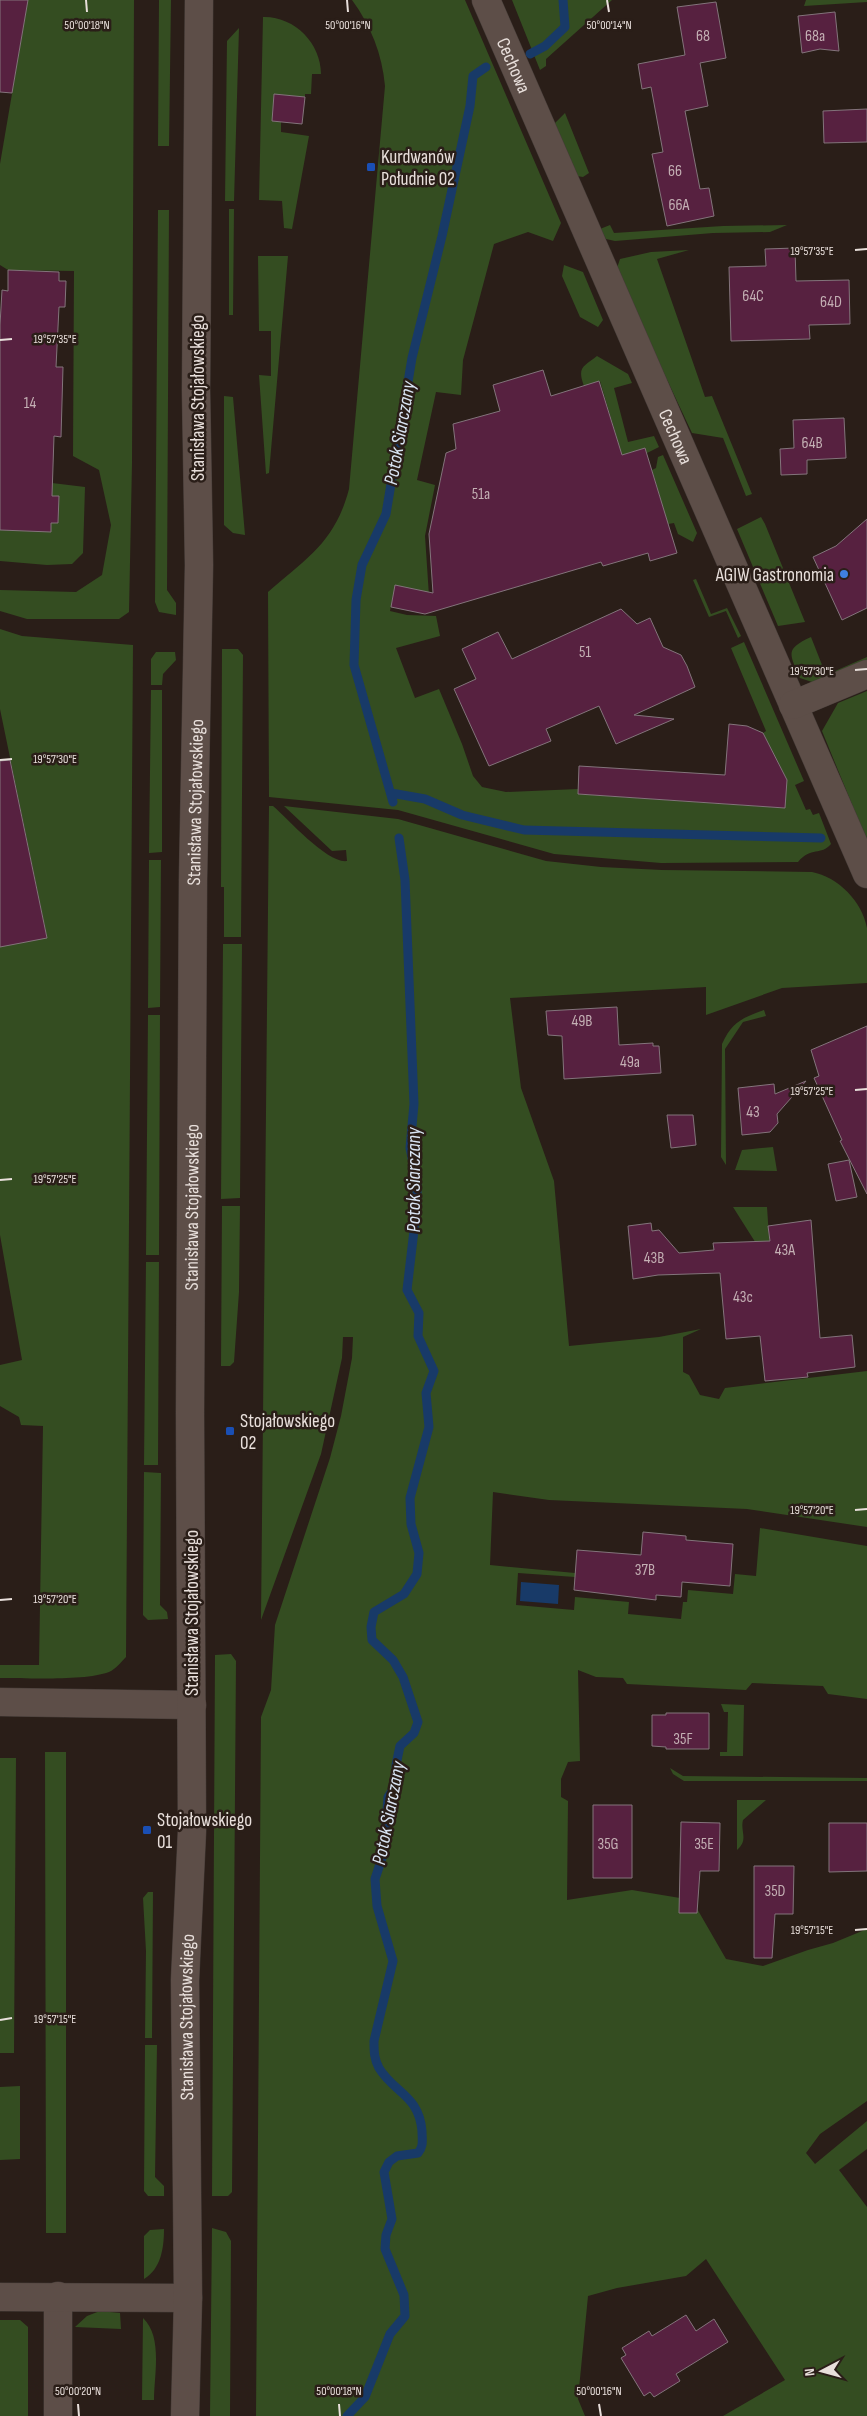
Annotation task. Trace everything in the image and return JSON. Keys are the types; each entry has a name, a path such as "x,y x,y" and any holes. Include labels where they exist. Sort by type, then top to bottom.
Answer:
{"street":[{"name":"Stanisława Stojałowskiego","path":"186,2416 188,2298 185,2032 192,1859 190,1383 192,890 199,632 196,390 200,0"},
{"name":"Cechowa","path":"486,0 867,874"},
{"path":"793,704 867,674"},
{"path":"0,1702 192,1705"},
{"path":"0,2296 188,2298"},
{"path":"58,2296 58,2416"}],"green space":[{"path":"28,0 134,0 132,463 129,612 119,619 27,619 0,611 0,590 76,592 102,575 111,525 99,470 73,456 74,271 8,270 0,265 0,164"},
{"path":"159,0 171,0 169,146 158,146"},
{"path":"352,0 465,0 561,223 553,241 528,232 494,244 463,360 461,395 436,392 417,480 435,485 425,536 430,611 406,610 395,586 390,611 407,615 436,616 440,636 396,648 415,698 439,689 473,776 482,787 506,792 578,789 578,794 784,808 787,780 763,733 766,731 731,648 744,642 804,781 795,785 806,810 810,809 813,815 819,813 831,844 827,848 807,854 798,862 661,863 554,854 398,810 269,797 268,592 308,558 328,536 336,523 349,489 385,86 384,74 370,30"},
{"path":"512,0 612,0 546,59 546,66 540,70"},
{"path":"806,0 867,0 867,2 804,6"},
{"path":"263,17 285,21 295,26 311,42 320,63 321,74 312,74 311,94 305,94 305,97 274,95 272,121 281,122 281,132 309,136 292,229 284,228 282,201 259,200"},
{"path":"239,28 234,201 225,201 227,41"},
{"path":"565,113 589,173 583,177 577,176 554,124"},
{"path":"229,209 234,209 233,315 229,315"},
{"path":"158,210 169,210 167,590 176,603 176,615 159,612 155,602"},
{"path":"610,225 614,233 723,226 787,225 770,232 713,233 615,241 606,239 600,229"},
{"path":"689,250 657,259 705,397 712,396 752,494 746,496 723,438 692,433 616,271 620,259 651,252"},
{"path":"258,256 288,256 269,473 266,474 259,375 271,376 271,331 259,331"},
{"path":"564,265 583,272 603,320 598,327 580,317 562,276"},
{"path":"597,356 628,374 632,383 614,388 628,442 654,436 659,447 647,453 645,448 622,455 600,381 584,386 582,380 581,371 585,365"},
{"path":"224,396 233,397 245,535 233,533 224,525"},
{"path":"663,455 697,533 693,542 678,534 674,523 668,524 652,470 656,468 658,457"},
{"path":"52,483 85,487 83,553 72,564 47,565 0,561 0,509 51,532 51,522 58,523 59,496 52,498"},
{"path":"761,517 805,622 778,626 737,529"},
{"path":"696,579 711,614 727,608 741,636 738,638 726,611 709,617 693,580"},
{"path":"0,629 22,636 133,645 126,1657 109,1672 86,1677 0,1678 0,1665 39,1665 43,1426 21,1425 19,1417 0,1406 0,1365 22,1360 0,1235 0,945 47,937 0,709"},
{"path":"811,637 826,675 867,657 867,667 815,683 800,678 793,663 793,649"},
{"path":"222,649 238,649 243,655 241,937 224,937 224,887 221,887"},
{"path":"156,652 175,652 176,660 163,674 162,685 151,685 151,659"},
{"path":"151,690 162,690 162,852 149,853"},
{"path":"867,691 867,841 822,731 838,703"},
{"path":"269,806 273,806 319,849 339,860 347,861 346,850 332,851 284,806 398,819 546,861 601,867 662,870 812,872 831,879 840,885 854,900 864,918 867,928 867,983 782,988 706,1015 706,987 510,998 521,1088 554,1181 569,1346 659,1337 701,1329 683,1337 683,1372 689,1375 700,1395 719,1399 725,1388 867,1371 867,1527 747,1509 549,1500 493,1492 490,1565 575,1573 575,1577 518,1573 516,1605 574,1610 575,1597 629,1602 628,1614 681,1619 683,1602 687,1602 688,1590 733,1594 735,1574 756,1576 760,1528 867,1546 867,1699 828,1694 823,1686 752,1683 746,1690 627,1684 623,1678 596,1677 578,1670 580,1761 568,1762 561,1779 561,1797 568,1801 567,1900 632,1890 692,1900 726,1959 763,1966 833,1943 867,1929 867,2101 820,2134 806,2153 815,2164 867,2121 867,2149 839,2170 867,2207 867,2416 723,2416 785,2380 706,2259 686,2276 617,2288 588,2296 578,2399 585,2416 256,2416 261,1717 271,1690 275,1625 330,1458 341,1416 352,1358 353,1337 343,1337 342,1358 321,1454 261,1620"},
{"path":"149,860 161,860 160,1007 148,1008"},
{"path":"223,944 242,944 240,1198 221,1199"},
{"path":"764,1010 766,1016 743,1022 725,1049 726,1165 721,1157 722,1044 734,1026"},
{"path":"148,1015 160,1015 159,1255 146,1255"},
{"path":"773,1147 777,1171 735,1170 742,1150"},
{"path":"222,1206 240,1206 239,1292 234,1362 230,1366 221,1366"},
{"path":"733,1207 767,1207 771,1267"},
{"path":"146,1262 159,1262 158,1465 144,1465"},
{"path":"144,1472 161,1473 160,1605 167,1612 168,1619 148,1620 143,1615"},
{"path":"231,1654 236,1661 232,2192 228,2196 212,2196 215,1655"},
{"path":"721,1704 744,1705 743,1756 720,1756 720,1752 727,1752 728,1712 724,1712"},
{"path":"45,1752 66,1752 66,2233 46,2233"},
{"path":"0,1758 16,1758 14,2053 0,2053"},
{"path":"670,1768 683,1776 867,1778 867,1781 684,1781 673,1774"},
{"path":"737,1800 766,1800 743,1820 743,1843 737,1850"},
{"path":"148,1892 153,1892 152,2038 145,2038 146,1951 143,1898"},
{"path":"145,2045 157,2045 155,2177 164,2186 164,2196 148,2196 144,2191"},
{"path":"20,2086 20,2159 0,2160 0,2087"},
{"path":"212,2228 226,2232 231,2241 230,2416 210,2416"},
{"path":"164,2229 158,2264 150,2275 144,2279 144,2236 150,2230"},
{"path":"100,2311 120,2313 121,2329 75,2327 87,2316"},
{"path":"143,2318 153,2335 155,2346 154,2400 142,2400"},
{"path":"0,2320 20,2320 28,2327 28,2416 0,2416"}],"water":[{"path":"521,1582 559,1585 558,1604 520,1601"}],"building":[{"path":"0,0 28,0 12,93 0,92"},
{"path":"716,2 726,58 700,63 708,106 685,111 700,189 709,188 714,216 667,226 652,154 663,152 651,87 642,89 638,64 685,55 677,7"},
{"path":"835,12 839,51 820,49 802,53 798,16"},
{"path":"274,94 305,97 302,124 272,121"},
{"path":"867,109 867,142 824,143 823,111"},
{"path":"795,248 796,281 849,280 850,324 809,325 810,339 731,341 729,267 766,266 765,249"},
{"path":"8,270 59,272 59,281 66,281 65,307 59,307 56,367 63,367 61,437 54,436 52,496 59,496 58,523 51,523 51,532 0,530 0,325 2,290 8,291"},
{"path":"543,370 551,396 599,381 622,455 645,448 677,553 650,561 648,553 603,566 601,562 425,614 391,607 395,585 433,593 429,534 446,453 456,449 453,424 500,411 493,385"},
{"path":"844,418 846,458 807,460 807,474 781,475 780,449 794,448 793,420"},
{"name":"AGIW Gastronomia","path":"867,519 867,608 842,620 813,557 836,546"},
{"path":"621,609 637,624 650,618 663,647 681,655 687,666 695,687 634,715 674,719 616,744 599,706 546,729 551,741 489,766 454,689 476,679 462,649 498,632 512,659"},
{"path":"729,724 747,726 763,733 787,780 785,808 578,794 579,766 725,775"},
{"path":"10,760 47,938 0,947 0,761"},
{"path":"617,1007 619,1045 653,1043 653,1046 659,1046 661,1073 564,1079 562,1036 548,1035 546,1011"},
{"path":"867,1026 867,1194 840,1141 842,1140 814,1078 819,1076 811,1050"},
{"path":"806,1081 777,1114 778,1123 770,1132 742,1135 738,1088 774,1084 775,1094"},
{"path":"667,1115 693,1115 696,1145 671,1148"},
{"path":"849,1160 857,1197 836,1201 828,1164"},
{"path":"811,1220 820,1338 852,1335 855,1367 807,1373 808,1377 765,1381 760,1336 726,1339 720,1273 658,1275 633,1279 628,1226 651,1223 652,1231 659,1230 679,1253 714,1250 713,1243 770,1241 768,1226"},
{"path":"643,1532 686,1536 686,1540 733,1544 730,1586 682,1582 681,1597 656,1595 656,1600 574,1590 577,1550 641,1555"},
{"path":"666,1713 709,1713 709,1749 666,1749 666,1747 652,1746 652,1715 666,1715"},
{"path":"593,1805 632,1805 632,1878 593,1878"},
{"path":"681,1822 720,1823 719,1871 700,1871 697,1913 679,1913"},
{"path":"829,1823 867,1823 867,1871 829,1872"},
{"path":"754,1866 794,1866 793,1914 775,1914 772,1958 754,1958"},
{"path":"686,2315 696,2331 714,2319 728,2342 676,2374 680,2381 654,2397 650,2392 644,2396 621,2358 626,2355 622,2348 649,2331 652,2336"}],"waterway":[{"name":"Potok Siarczany","path":"530,54 545,46 565,27 563,0"},
{"name":"Potok Siarczany","path":"393,802 354,665 356,600 362,565 386,514 412,358 442,236 470,106 473,76 486,67"},
{"path":"391,793 425,799 462,815 524,830 821,838"},
{"name":"Potok Siarczany","path":"347,2416 365,2397 390,2334 405,2316 404,2295 385,2249 386,2235 392,2219 384,2172 389,2162 397,2156 418,2153 422,2143 420,2119 416,2109 379,2068 375,2058 374,2045 393,1961 377,1906 375,1879 384,1852 388,1797 396,1785 396,1765 400,1746 414,1733 418,1722 403,1677 393,1660 372,1640 371,1627 374,1612 404,1594 417,1574 419,1553 411,1524 410,1498 429,1427 426,1393 434,1371 418,1336 419,1313 407,1290 417,1205 417,1182 410,1148 414,1104 405,880 399,838"}],"place":[{"name":"Kurdwanów Południe 02","path":"371,167"},
{"name":"AGIW Gastronomia","path":"844,574"},
{"name":"Stojałowskiego 02","path":"230,1431"},
{"name":"Stojałowskiego 01","path":"147,1830"}]}
